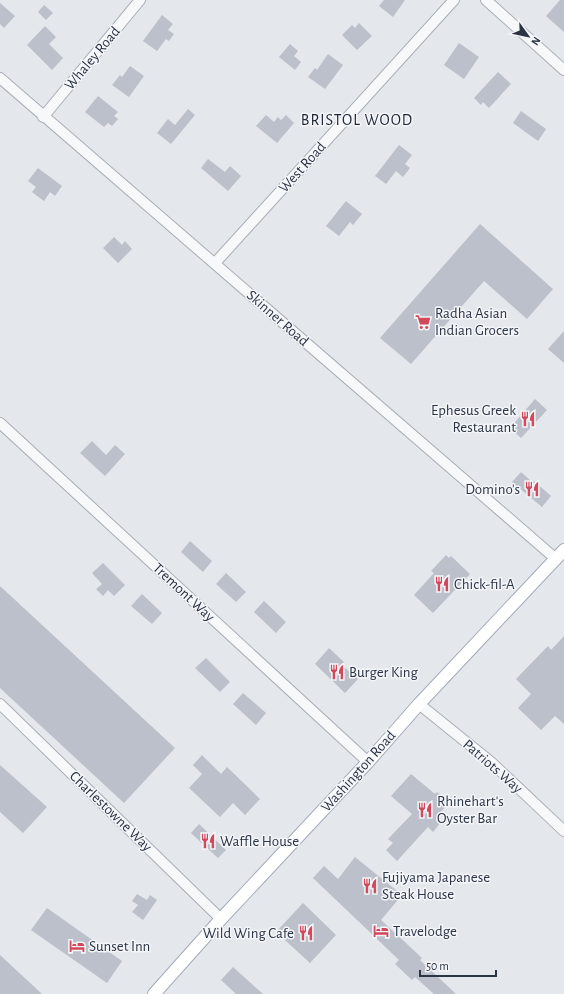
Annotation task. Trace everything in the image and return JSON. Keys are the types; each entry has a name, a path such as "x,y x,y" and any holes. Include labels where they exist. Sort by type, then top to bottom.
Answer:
{"main road":[{"name":"Washington Road","path":"154,994 221,919 368,762 419,704 560,554"}],"street":[{"name":"Whaley Road","path":"43,117 140,0"},
{"name":"West Road","path":"215,263 454,0"},
{"path":"486,0 564,70"},
{"name":"Skinner Road","path":"0,78 43,117 560,554"},
{"name":"Tremont Way","path":"0,423 368,762"},
{"name":"Charlestowne Way","path":"0,704 221,919"},
{"name":"Patriots Way","path":"419,704 492,763 564,831"}],"building":[{"path":"384,0 405,0 393,17 379,6"},
{"path":"560,0 564,0 564,32 546,16"},
{"path":"0,3 15,16 4,28 0,24"},
{"path":"44,5 53,13 46,20 38,12"},
{"path":"162,15 173,24 168,30 174,34 169,41 166,39 157,51 143,41"},
{"path":"359,23 372,36 357,50 342,35 352,25 355,28"},
{"path":"45,26 56,37 49,44 63,58 52,70 27,45"},
{"path":"459,43 479,57 464,79 444,65"},
{"path":"290,44 298,51 294,56 301,62 295,70 279,57"},
{"path":"328,54 343,65 325,89 308,77 315,68 317,70"},
{"path":"130,66 144,76 129,97 112,85 120,75 122,77"},
{"path":"498,72 511,84 489,108 483,102 481,105 474,98"},
{"path":"98,96 118,112 114,116 118,119 112,126 108,123 104,127 85,112"},
{"path":"188,109 195,115 171,144 157,133 168,119 175,125"},
{"path":"521,111 546,129 538,141 513,123"},
{"path":"266,115 274,122 278,117 281,120 286,115 294,123 277,143 256,126"},
{"path":"399,145 412,155 405,164 410,168 403,177 396,171 386,184 375,176"},
{"path":"208,159 225,172 230,166 241,176 228,191 201,168"},
{"path":"38,168 62,186 55,196 50,192 44,201 32,192 36,187 28,181"},
{"path":"346,201 362,214 353,225 350,222 339,236 326,226"},
{"path":"480,224 553,289 527,319 484,281 411,364 380,338"},
{"path":"114,237 122,245 125,241 132,249 118,263 103,248"},
{"path":"564,331 564,363 548,349"},
{"name":"Ephesus Greek Restaurant","path":"535,399 547,410 521,438 510,428"},
{"path":"92,441 106,455 115,445 125,454 105,476 80,453"},
{"name":"Domino's","path":"521,472 531,481 533,480 551,496 542,507 512,482"},
{"path":"190,541 212,561 203,572 181,552"},
{"name":"Chick-fil-A","path":"446,555 449,558 451,556 470,574 433,613 414,595 434,573 431,571"},
{"path":"103,563 125,585 114,596 108,590 103,596 96,589 102,584 92,573"},
{"path":"226,573 246,592 236,602 216,584"},
{"path":"0,586 175,748 124,803 0,688"},
{"path":"142,594 162,613 152,624 131,606"},
{"path":"264,601 286,622 276,633 254,612"},
{"path":"564,636 564,724 555,716 541,730 518,708 531,694 516,679 548,646 551,650"},
{"name":"Burger King","path":"329,648 345,663 343,666 358,679 345,693 315,664"},
{"path":"206,658 230,682 220,692 195,668"},
{"path":"243,693 266,713 256,725 233,704"},
{"path":"202,755 221,774 227,767 260,799 245,815 233,803 220,817 189,788 202,774 193,765"},
{"path":"0,765 47,807 23,833 0,812"},
{"name":"Rhinehart's Oyster Bar","path":"411,774 435,794 437,792 449,802 436,818 441,822 433,832 428,827 397,861 386,850 393,843 388,839 412,814 391,796"},
{"name":"Waffle House","path":"199,824 226,850 218,858 191,833"},
{"path":"355,857 402,895 381,920 422,958 420,960 456,994 434,994 415,977 412,980 395,964 399,960 313,878 324,866 338,879"},
{"path":"137,894 147,900 150,895 157,900 143,920 132,912 138,905 132,901"},
{"name":"Wild Wing Cafe","path":"303,903 336,935 310,963 276,932"},
{"name":"Sunset Inn","path":"47,908 122,961 107,983 31,930"},
{"path":"0,955 42,994 0,994"},
{"path":"233,967 263,994 236,994 221,980"}],"place":[{"name":"Radha Asian Indian Grocers","path":"423,322"},
{"name":"Ephesus Greek Restaurant","path":"528,419"},
{"name":"Domino's","path":"532,489"},
{"name":"Chick-fil-A","path":"442,584"},
{"name":"Burger King","path":"337,672"},
{"name":"Rhinehart's Oyster Bar","path":"425,810"},
{"name":"Waffle House","path":"208,841"},
{"name":"Fujiyama Japanese Steak House","path":"370,886"},
{"name":"Travelodge","path":"381,931"},
{"name":"Wild Wing Cafe","path":"306,933"},
{"name":"Sunset Inn","path":"77,946"}],"district":[{"name":"BRISTOL WOOD","path":"357,119"}]}
